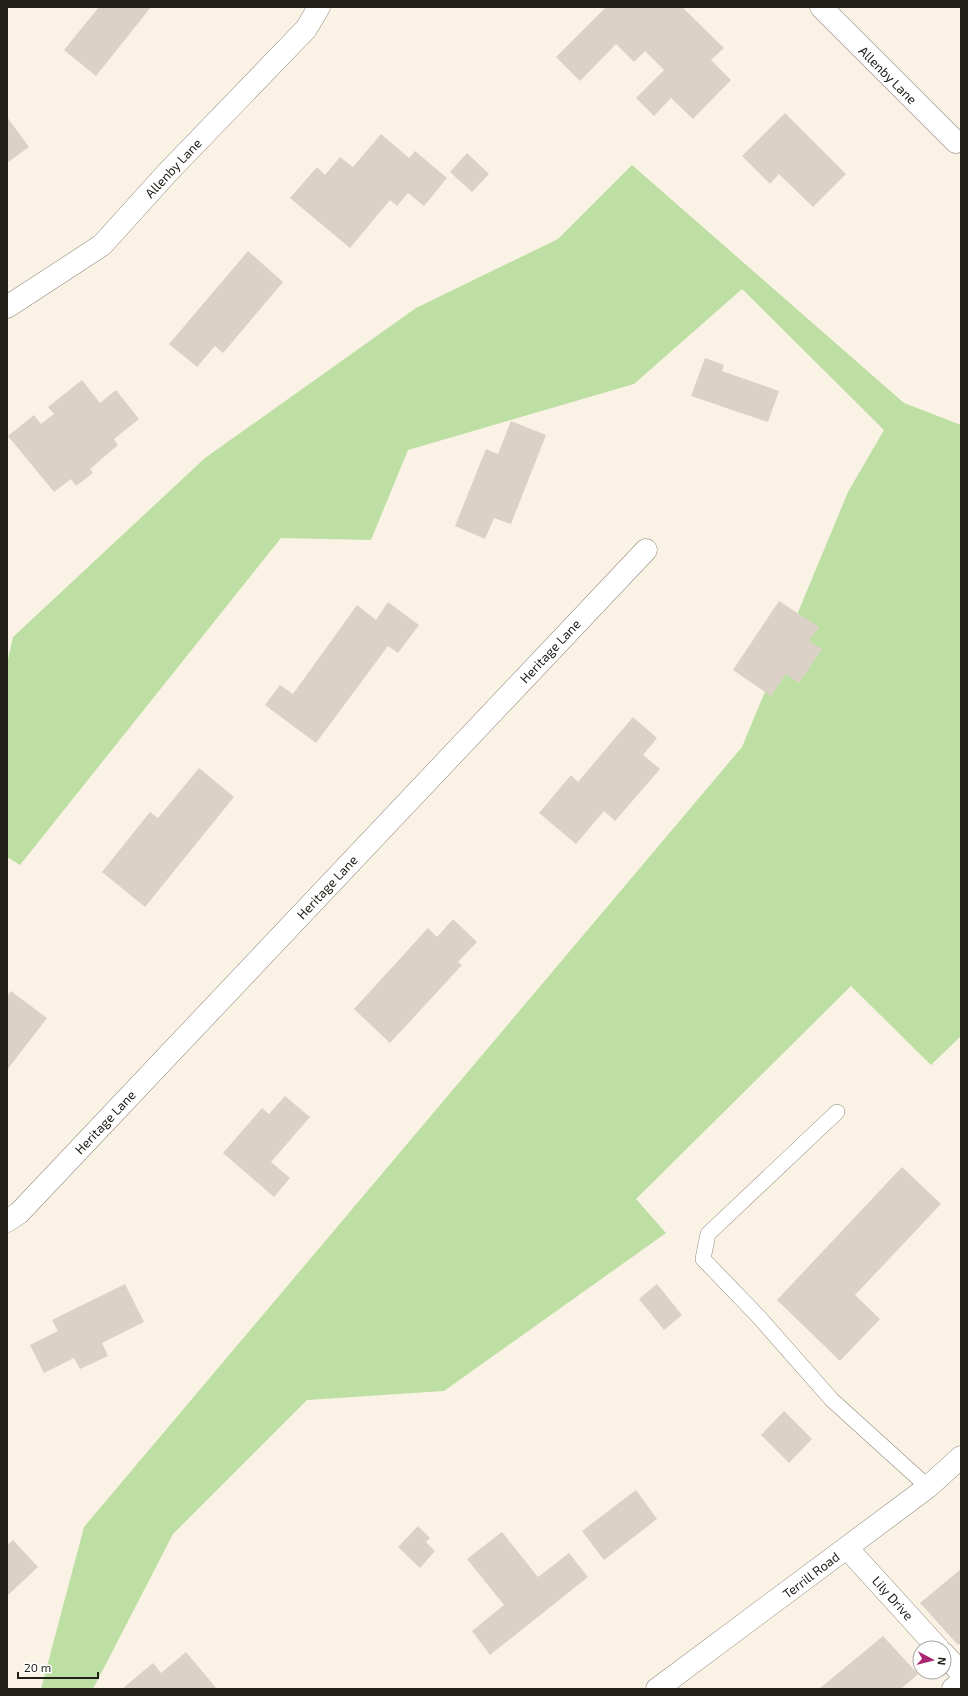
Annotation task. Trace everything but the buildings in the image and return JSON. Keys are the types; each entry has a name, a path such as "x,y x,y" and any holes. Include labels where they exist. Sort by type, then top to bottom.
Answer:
{"street":[{"name":"Allenby Lane","path":"7,307 102,245 168,172 306,29 319,7"},
{"name":"Allenby Lane","path":"821,7 956,142"},
{"name":"Heritage Lane","path":"7,1221 19,1213 646,550"},
{"name":"Terrill Road","path":"658,1689 928,1488 961,1457"},
{"name":"Lily Drive","path":"847,1548 931,1640"},
{"path":"952,1663 961,1673"},
{"path":"953,1689 961,1682"}],"lane":[{"path":"837,1112 708,1234 703,1259 758,1316 832,1400 928,1488"}],"green space":[{"path":"632,165 904,403 961,425 961,1036 931,1065 851,986 636,1199 666,1233 444,1391 307,1400 173,1534 93,1689 41,1689 84,1527 742,747 848,492 884,430 742,289 634,384 408,450 371,540 281,538 20,865 7,857 7,664 13,637 205,458 416,308 558,239"}]}
